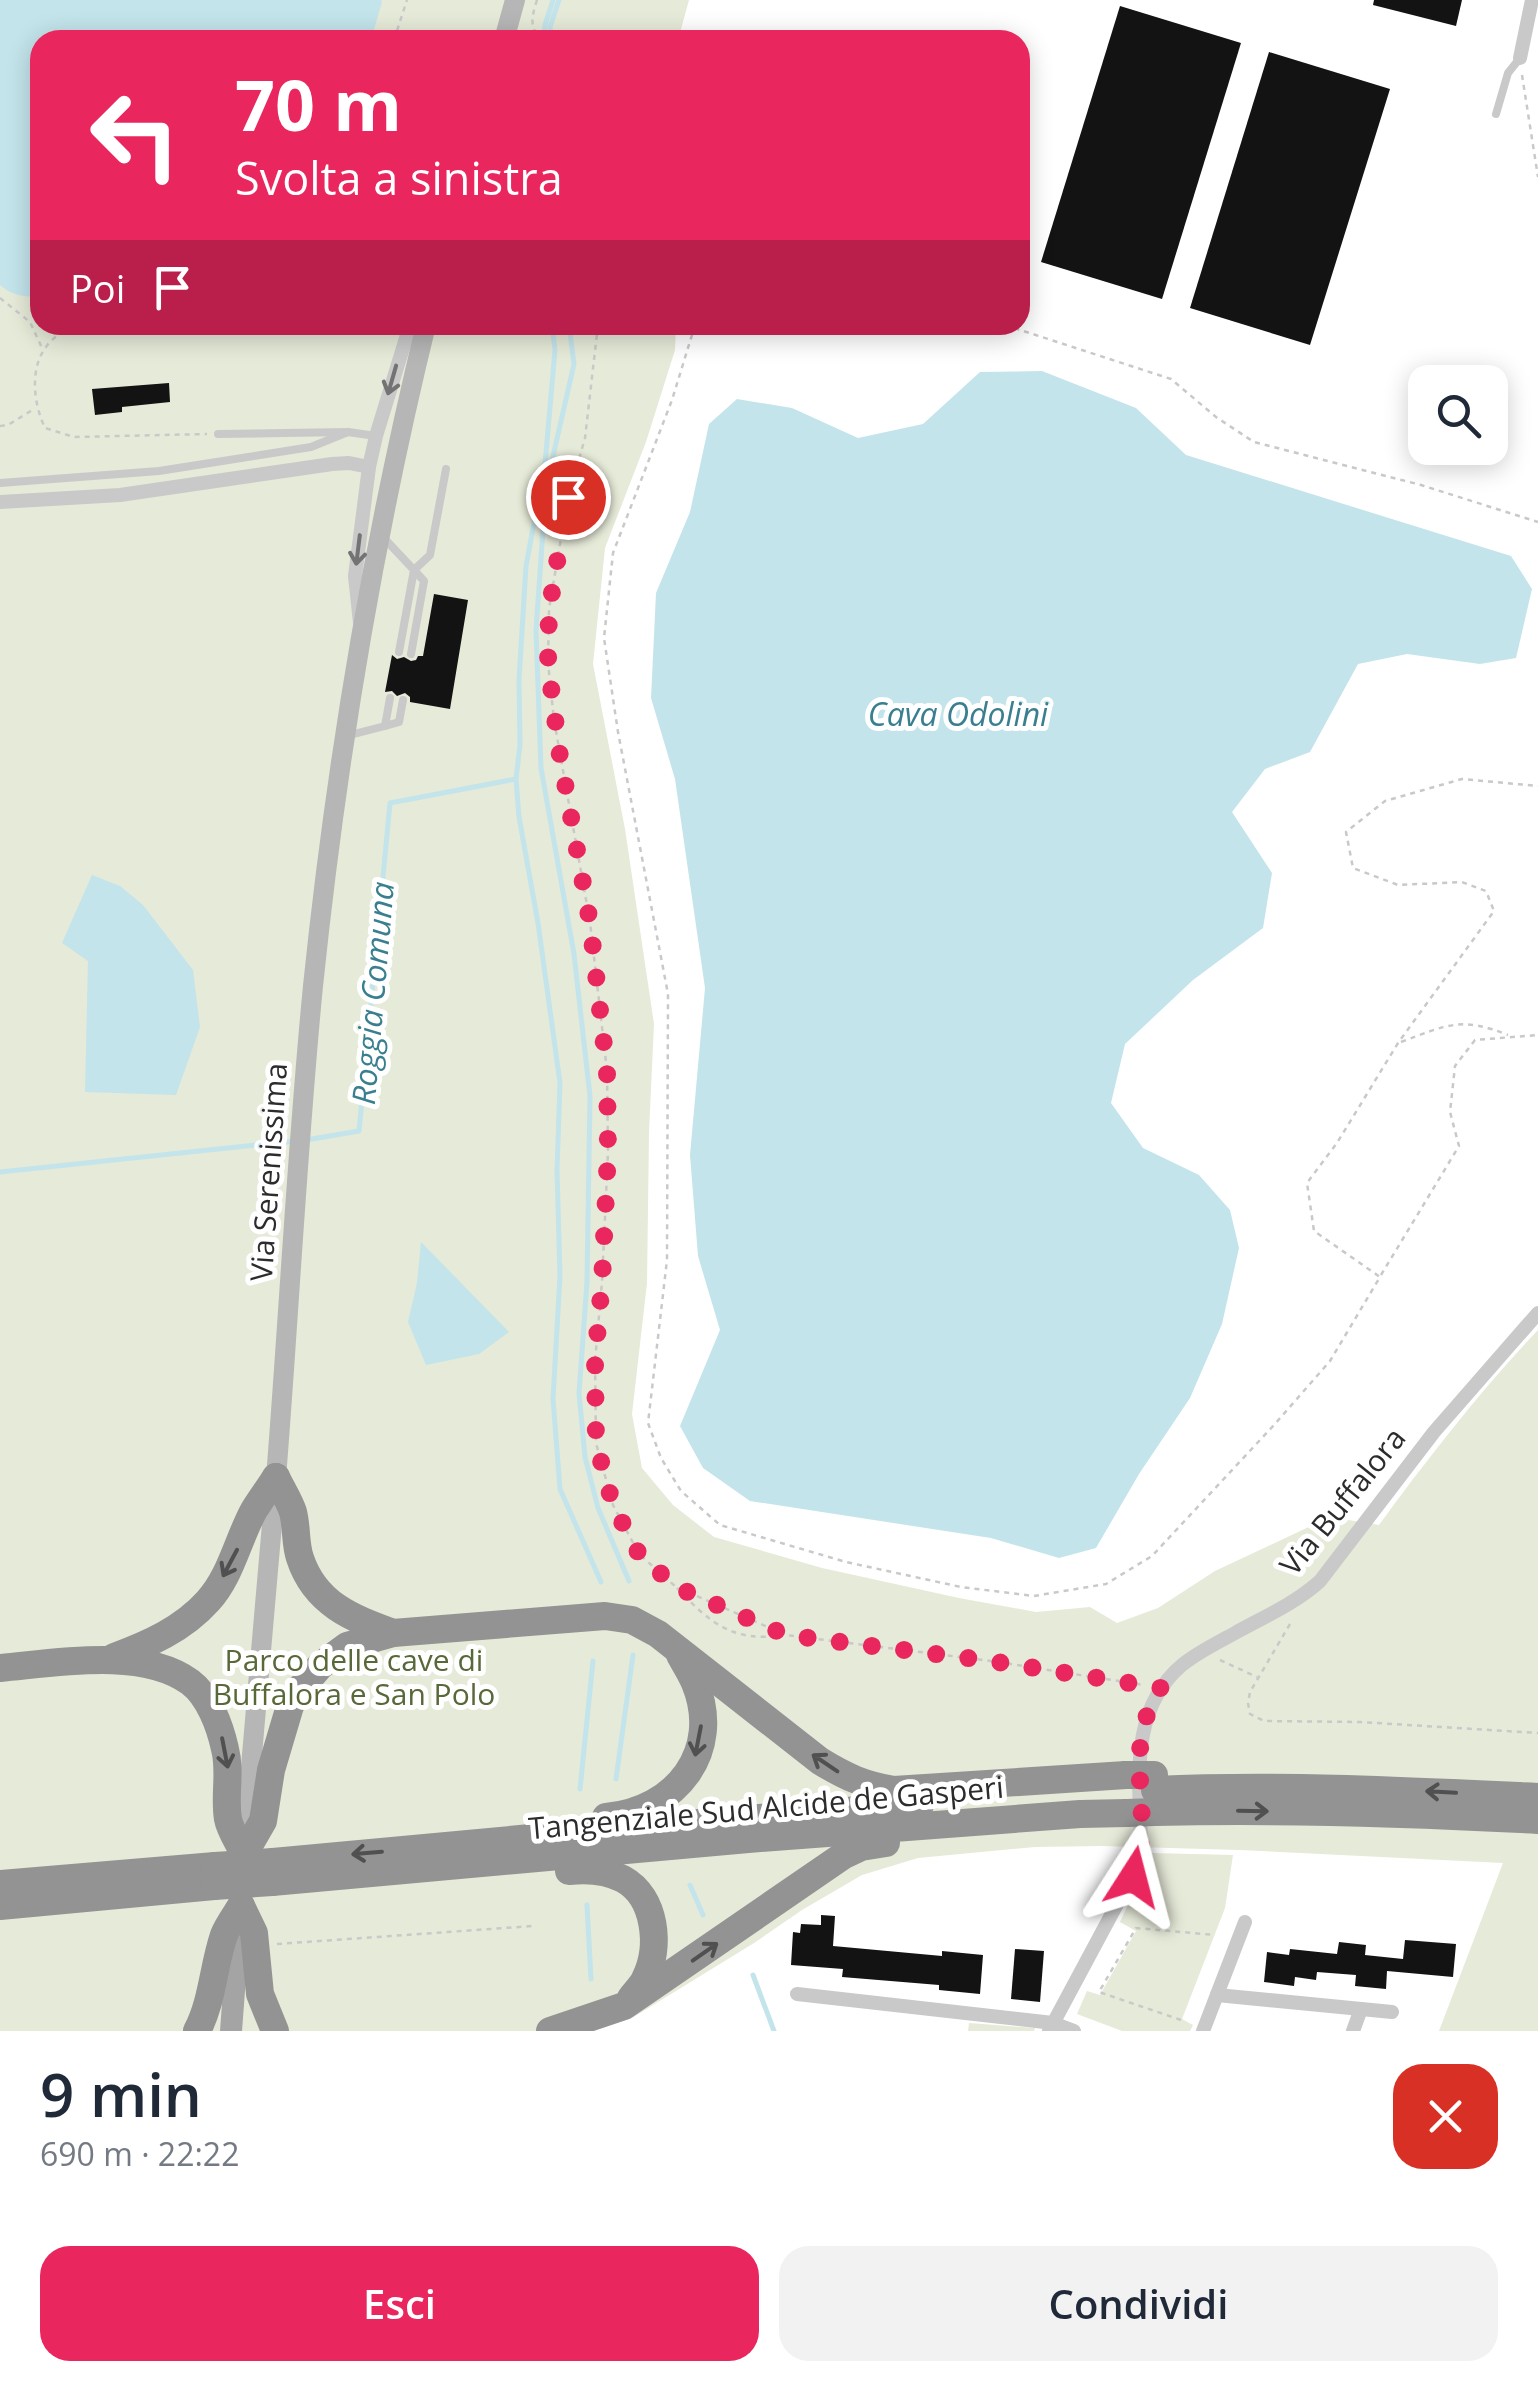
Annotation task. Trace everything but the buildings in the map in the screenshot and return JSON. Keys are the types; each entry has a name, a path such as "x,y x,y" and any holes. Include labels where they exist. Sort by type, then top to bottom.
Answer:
{"highway":[{"path":"276,1477 292,1512 300,1560 313,1584 330,1604 352,1618 393,1633"},
{"path":"108,1659 146,1646 178,1627 210,1600 253,1512 276,1477"},
{"path":"244,1854 263,1822 281,1732 300,1689 320,1666 347,1646 393,1633 605,1616 632,1620 658,1634 820,1761 867,1786 894,1790 1141,1793"},
{"path":"431,1848 489,1826 619,1816 649,1807 667,1796 693,1764 702,1735 696,1684 677,1649"},
{"path":"0,1668 108,1659 164,1668 191,1682 206,1699 224,1743 228,1762 228,1820 244,1854"},
{"name":"Tangenziale Sud Alcide de Gasperi","path":"3,1902 38,1881 273,1872 431,1848 747,1819 1202,1788 1538,1797"},
{"name":"Tangenziale Sud Alcide de Gasperi","path":"273,1872 343,1877 748,1839 1080,1814 1141,1793 1227,1810 1538,1820"},
{"path":"550,2031 624,2006 862,1846 1016,1832 1080,1814"},
{"path":"343,1877 409,1884 575,1870 604,1871 624,1879 645,1902 654,1940 645,1980 624,2006"},
{"path":"0,1873 38,1881"},
{"name":"Tangenziale Sud Alcide de Gasperi","path":"3,1902 215,1876"},
{"path":"241,1906 254,1932 260,1994 275,2031"},
{"path":"197,2031 213,1990 225,1934 241,1906"}],"main road":[{"path":"507,30 515,0"},
{"name":"Via Serenissima","path":"231,2031 300,1130 328,855 362,633 424,335"}],"street":[{"path":"1520,58 1532,0"},
{"path":"362,633 355,576 369,467 407,335"},
{"path":"0,502 120,495 332,464 369,467"},
{"name":"Via Buffalora","path":"1051,2027 1138,1866 1140,1744 1150,1706 1161,1688 1185,1662 1298,1599 1320,1581 1434,1432 1538,1313"},
{"path":"1203,2031 1245,1922"},
{"path":"797,1994 1074,2031"},
{"path":"1217,1995 1392,2012"},
{"path":"1353,2031 1361,2009"}],"lane":[{"path":"1496,114 1508,74 1520,58"},
{"path":"218,434 348,432 376,436"},
{"path":"0,483 158,472 311,446 348,432"},
{"path":"399,652 414,570 430,556 446,469"},
{"path":"382,536 424,581 411,654"},
{"path":"385,726 390,698"},
{"path":"346,736 399,722 403,700"}],"path":[{"path":"397,30 407,0"},
{"path":"534,30 531,19 537,0"},
{"path":"1520,58 1538,177"},
{"path":"0,298 30,322"},
{"path":"1030,333 1171,379 1216,418 1254,442 1421,485 1538,522"},
{"path":"36,335 43,349"},
{"path":"60,335 43,349 35,381 36,408 44,428 74,437 218,434"},
{"path":"597,335 585,438 568,497 549,610 548,663 554,720 590,922 607,1071 608,1152 595,1360 596,1443 613,1505 639,1554 701,1614 733,1634 768,1638 786,1635"},
{"path":"692,335 672,400 613,553 604,638 668,994 667,1260 648,1423 661,1458 681,1492 720,1525 846,1562 961,1587 1034,1596 1106,1584 1152,1556 1330,1361 1459,1146 1450,1112 1455,1066 1476,1040 1538,1035"},
{"path":"0,426 36,408"},
{"path":"1380,1277 1314,1231 1307,1182 1338,1143 1398,1043 1494,911 1486,891 1462,882 1398,885 1353,868 1346,832 1384,800 1462,779 1538,786"},
{"path":"1398,1043 1444,1026 1480,1024 1510,1036"},
{"path":"676,1587 786,1635 1161,1688"},
{"path":"1298,1599 1288,1630 1257,1677 1248,1703 1250,1714 1264,1721 1360,1722 1538,1733"},
{"path":"1200,1652 1257,1677"},
{"path":"256,1945 533,1926"},
{"path":"1181,2020 1099,1992 1136,1928 1215,1935"}],"green space":[{"name":"Parco delle cave di Buffalora e San Polo","path":"0,0 689,0 681,30 30,30 30,335 676,335 675,350 646,442 605,548 593,664 625,829 654,1024 647,1283 632,1414 642,1468 673,1505 714,1537 822,1568 959,1598 1036,1612 1090,1607 1117,1623 1158,1608 1215,1571 1330,1517 1379,1525 1456,1425 1538,1330 1538,2031 1439,2031 1503,1863 1101,1846 1035,1847 918,1858 862,1875 632,2018 593,2031 0,2031"},
{"path":"1152,1853 1233,1855 1225,1908 1182,2019 1193,2025 1190,2031 1122,2031 1077,2014 1087,1991 1100,1995 1136,1931 1120,1922"},
{"path":"969,2023 1035,2028 968,2031"}],"water":[{"path":"0,0 381,0 374,30 30,30 30,297 0,285"},
{"name":"Cava Odolini","path":"1042,371 1136,408 1186,455 1511,556 1532,589 1516,658 1480,664 1407,654 1358,664 1310,752 1265,769 1232,812 1272,873 1263,928 1193,980 1125,1044 1111,1103 1143,1148 1199,1175 1230,1210 1239,1248 1222,1324 1190,1398 1096,1548 1059,1558 991,1538 750,1501 703,1468 680,1426 720,1330 698,1256 690,1155 705,988 675,779 651,698 656,593 690,512 709,424 737,399 792,408 858,438 923,424 980,372"},
{"path":"92,875 120,886 143,905 193,970 200,1027 176,1095 85,1092 88,961 62,943"},
{"path":"421,1242 509,1332 479,1354 426,1365 408,1322"}],"waterway":[{"name":"Roggia Comuna","path":"544,30 553,0"},
{"path":"550,30 559,0"},
{"name":"Roggia Comuna","path":"553,335 545,464 526,566 516,779 560,1083 560,1276 553,1399 560,1489 601,1582"},
{"path":"570,335 574,364 546,487 536,630 541,768 574,954 590,1096 587,1282 579,1393 585,1457 598,1508 629,1581"},
{"name":"Roggia Comuna","path":"306,1140 359,1131 390,803 516,779"},
{"name":"Roggia Comuna","path":"0,1172 295,1141"},
{"path":"616,1779 633,1655"},
{"name":"Roggia Comuna","path":"580,1789 593,1661"},
{"path":"690,1885 703,1915"},
{"name":"Roggia Comuna","path":"587,1905 591,1979"},
{"path":"753,1975 774,2031"}],"route":[{"path":"568,497 549,610 548,663 554,720 590,922 607,1071 608,1152 595,1360 596,1443 613,1505 639,1554 676,1587 786,1635 1161,1688 1150,1706 1140,1744 1140,1853 1133,1877"}]}
